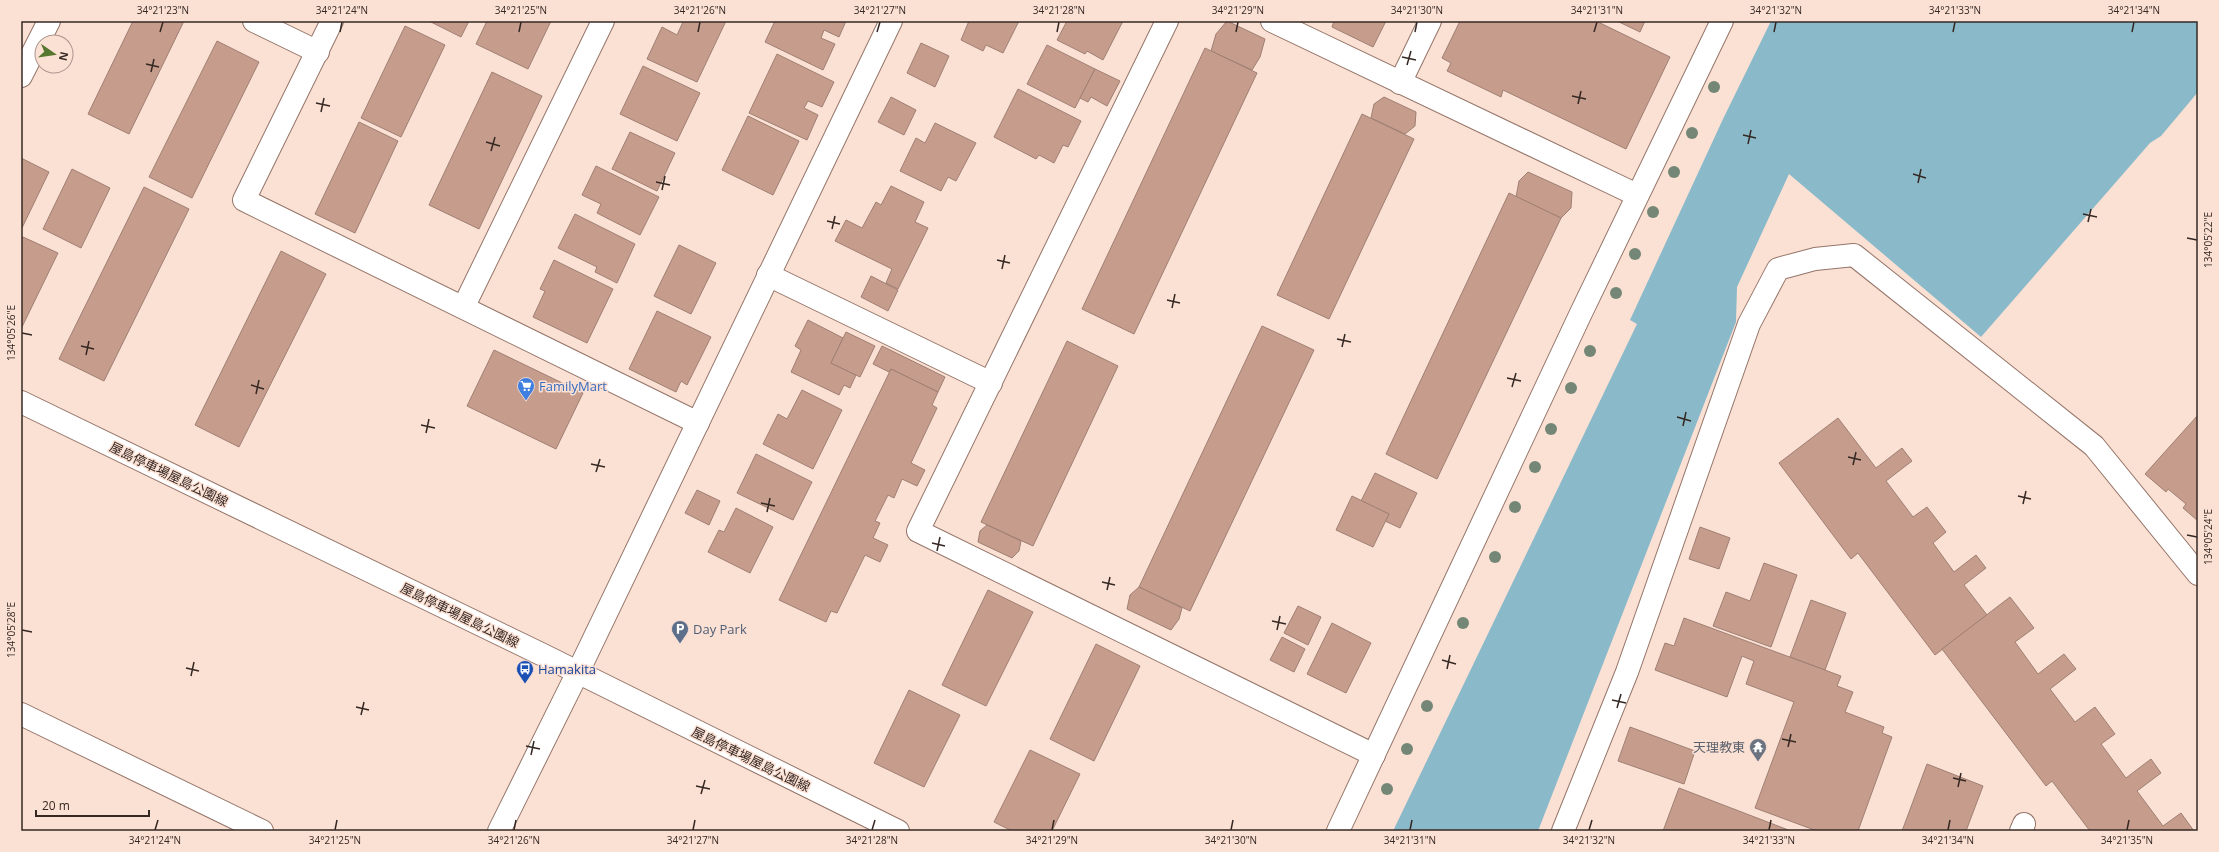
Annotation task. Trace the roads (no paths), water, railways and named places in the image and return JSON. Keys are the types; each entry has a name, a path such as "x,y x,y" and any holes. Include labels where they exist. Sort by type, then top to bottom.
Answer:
{"street":[{"path":"21,76 49,21"},
{"path":"254,21 318,52"},
{"path":"332,21 244,200 464,306 698,423"},
{"path":"464,306 603,21"},
{"path":"499,831 577,674 768,274 891,21"},
{"path":"1167,21 918,531 1374,755"},
{"path":"1272,21 1637,195"},
{"path":"1400,83 1430,21"},
{"path":"1338,831 1637,195 1722,21"},
{"path":"1563,831 1627,672 1749,324 1778,270 1816,259 1854,255 2094,446 2198,574"},
{"path":"768,274 991,382"},
{"name":"屋島停車場屋島公園線","path":"21,402 541,654 577,674 898,831"},
{"path":"21,714 224,823 262,831"}],"water":[{"path":"1771,21 2198,21 2198,92 2161,136 2150,143 1981,337 1789,174 1737,287 1736,322 1538,831 1393,831 1637,324 1630,320 1723,119"}],"place":[{"name":"FamilyMart","path":"526,401"},
{"name":"Day Park","path":"680,644"},
{"name":"Hamakita","path":"525,684"},
{"name":"天理教東","path":"1758,762"}]}
